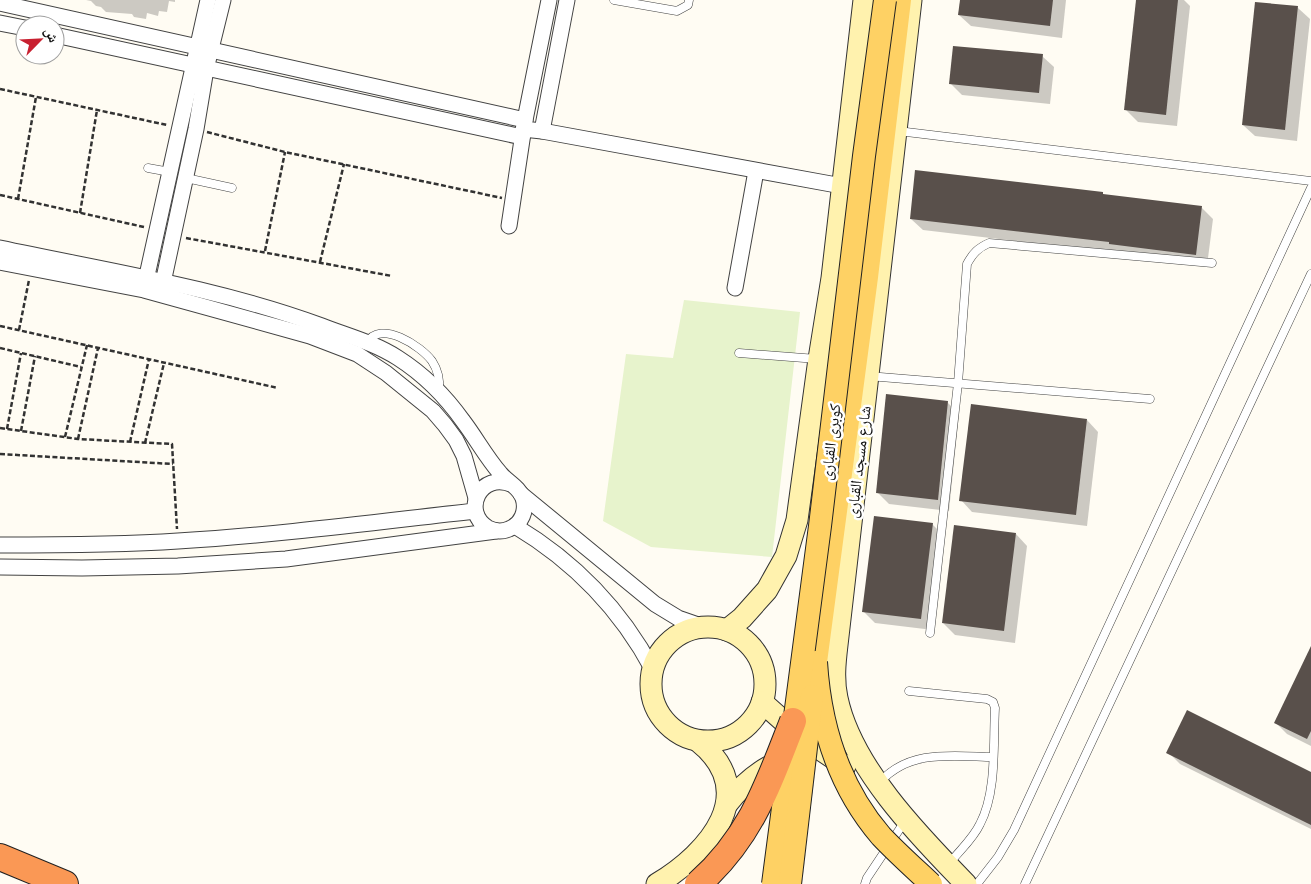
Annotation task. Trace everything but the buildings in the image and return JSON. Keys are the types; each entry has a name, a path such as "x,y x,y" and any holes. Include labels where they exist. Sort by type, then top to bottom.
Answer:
{"highway":[{"path":"698,884 723,860 751,821 766,791 793,721"},
{"path":"0,857 65,884"}],"main road":[{"name":"كوبرى القبارى","path":"773,884 820,526 864,156 885,0"},
{"name":"كوبرى القبارى","path":"790,884 816,662 867,277 900,0"},
{"path":"816,662 822,716 829,742 850,791 864,814 881,835 931,884"}],"street":[{"path":"144,284 180,127 200,67 204,49 208,0"},
{"path":"204,49 223,0"},
{"path":"509,226 523,129 549,0"},
{"path":"542,131 567,0"},
{"path":"727,630 742,618 767,590 782,565 793,538 800,502 832,278 864,0"},
{"name":"شارع مسجد القبارى","path":"911,0 837,645 835,681 837,697 848,730 867,765 906,819 966,884"},
{"path":"0,3 204,49 523,129"},
{"path":"0,23 15,26"},
{"path":"65,37 200,67 523,129 842,186"},
{"path":"162,289 196,129 200,67"},
{"path":"735,288 756,171"},
{"path":"0,248 162,289 318,338 342,347 372,363 432,411 445,425 456,440 464,456 481,523 498,531"},
{"path":"0,262 144,284"},
{"path":"162,289 278,310 366,343 398,358 439,393 463,420 502,476 655,604 678,618 704,627 727,630 746,642 759,659 765,680 762,702 751,723 732,736 709,742 686,738 676,732 660,715 652,693 653,670 663,649 672,640 687,631 704,627"},
{"path":"0,568 178,566 286,560 504,531 519,522 524,511 524,505 517,490 506,482 492,483 485,486 476,505"},
{"path":"0,545 83,545 178,541 283,532 476,505"},
{"path":"515,526 553,550 592,585 630,631 653,670"},
{"path":"283,532 286,560"},
{"path":"762,702 819,750 879,783"},
{"path":"698,741 713,755 724,773 727,788 727,804"},
{"path":"657,884 682,867 698,853 715,830 727,804 745,784 767,767 792,756 819,750"}],"lane":[{"path":"614,0 677,11 688,5 689,0"},
{"path":"896,131 1311,181"},
{"path":"148,168 170,172"},
{"path":"186,178 232,188"},
{"path":"977,884 998,857 1014,830 1311,188"},
{"path":"930,633 958,383 967,264 973,254 980,247 989,243 1212,263"},
{"path":"1025,884 1311,274"},
{"path":"739,353 819,359"},
{"path":"868,376 1150,399"},
{"path":"909,691 987,699 992,702 995,708 989,796 983,818 972,836 948,866"},
{"path":"879,783 887,774 900,765 936,755 993,757"},
{"path":"865,884 867,878 906,819"}],"path":[{"path":"0,89 180,127"},
{"path":"18,199 36,97"},
{"path":"80,213 97,110"},
{"path":"196,129 285,152 514,200"},
{"path":"265,251 285,152"},
{"path":"320,262 344,164"},
{"path":"0,195 151,229"},
{"path":"172,235 392,276"},
{"path":"19,330 32,268"},
{"path":"0,326 278,388"},
{"path":"65,437 87,345"},
{"path":"0,348 82,367"},
{"path":"78,439 98,348"},
{"path":"7,429 21,353"},
{"path":"21,431 35,356"},
{"path":"130,442 149,359"},
{"path":"145,443 164,363"},
{"path":"0,428 78,439 172,444 178,541"},
{"path":"0,454 174,464"}],"green space":[{"path":"684,300 800,312 772,557 651,547 603,521 626,354 673,358"}]}
